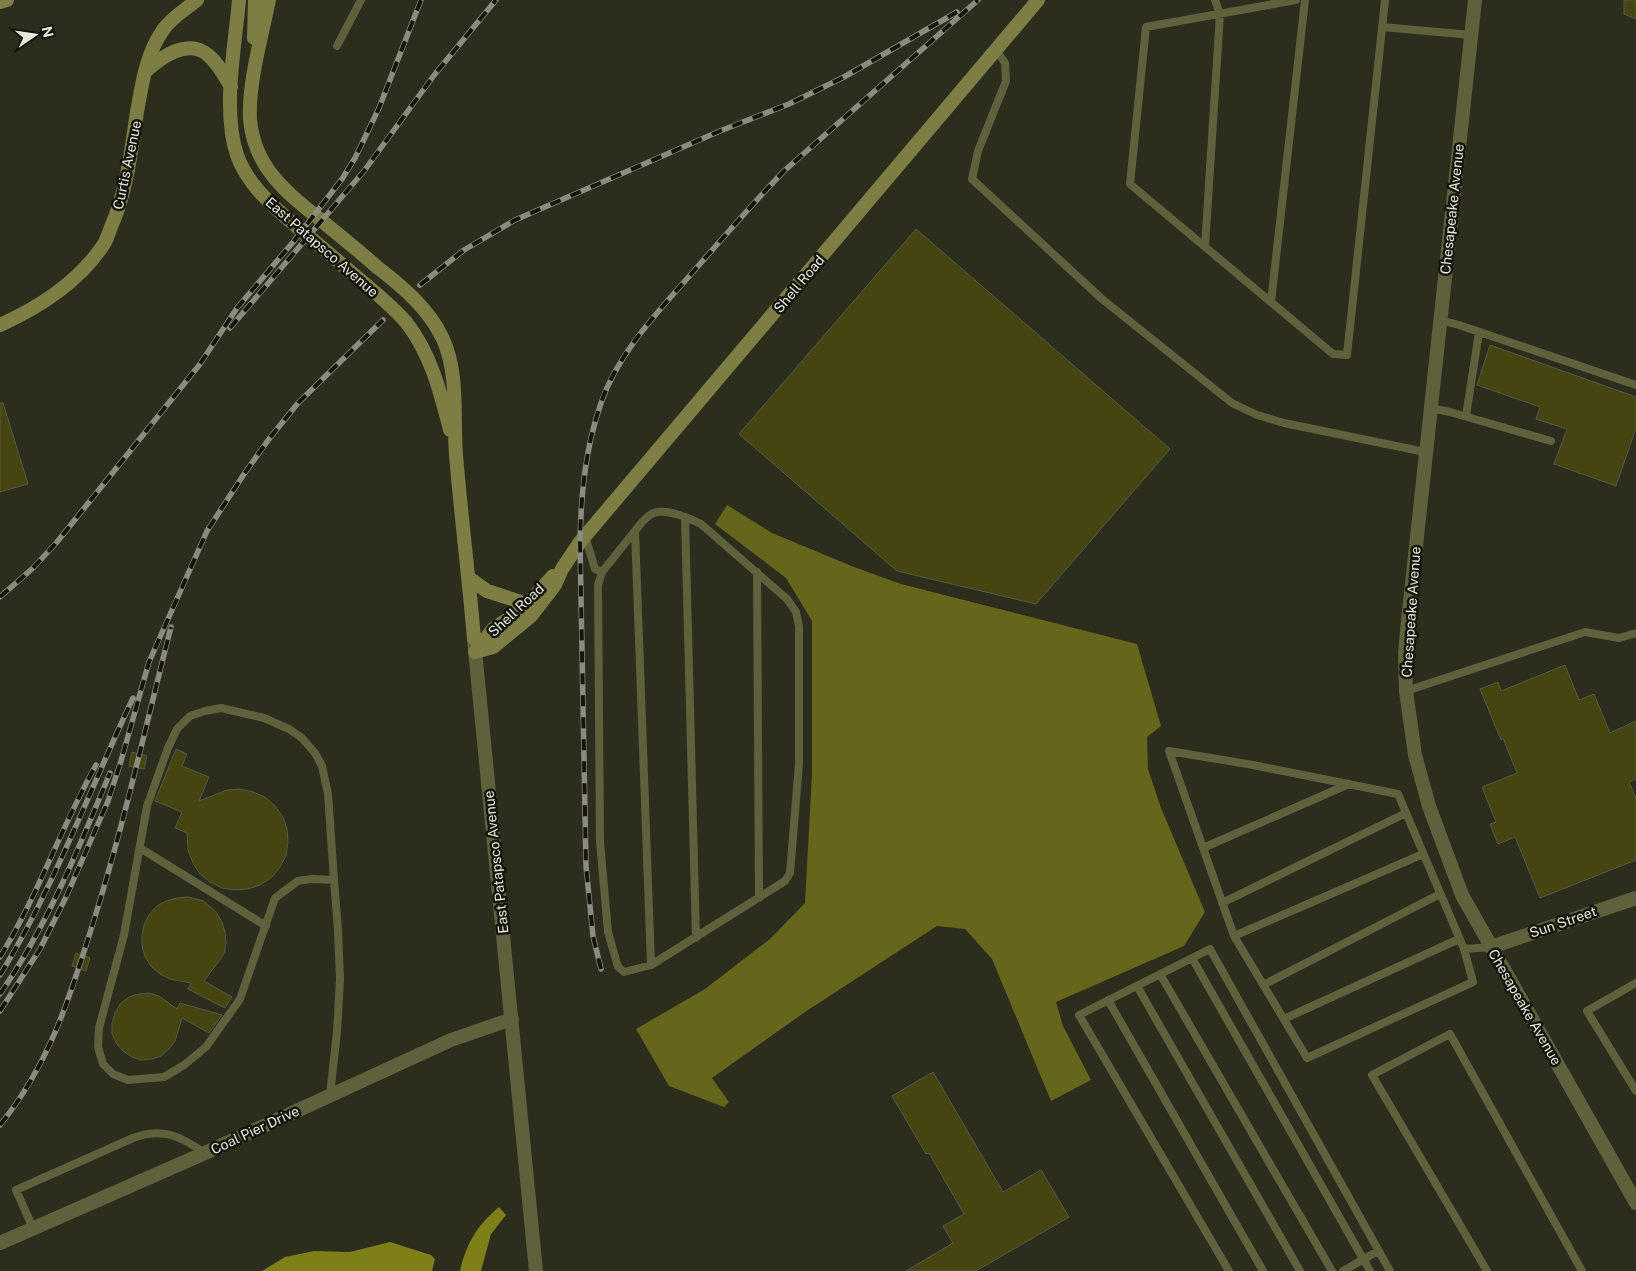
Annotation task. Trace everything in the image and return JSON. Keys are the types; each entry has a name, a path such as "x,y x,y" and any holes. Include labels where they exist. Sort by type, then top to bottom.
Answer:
{"main road":[{"path":"0,2 7,0"},
{"name":"Curtis Avenue","path":"0,325 28,312 56,294 85,266 104,244 118,210 126,178 144,73 154,44 164,28 197,0"},
{"name":"East Patapsco Avenue","path":"239,0 230,120 232,136 238,156 257,190 274,207 383,299 405,321 425,352 433,369 456,453"},
{"path":"252,89 255,0"},
{"name":"East Patapsco Avenue","path":"269,0 252,89 250,118 256,148 264,165 287,193 398,284 436,325 444,342 455,403 456,453 475,646"},
{"name":"Shell Road","path":"475,646 493,647 530,616 555,585 562,569 585,536 1038,0"},
{"path":"144,73 158,59 169,53 181,49 195,49 207,53 219,66 231,87"},
{"name":"Shell Road","path":"475,646 493,629 527,604 549,579 562,569"},
{"path":"469,578 487,591 527,604"}],"street":[{"name":"Chesapeake Avenue","path":"1475,0 1408,619 1405,653 1406,691 1415,755 1429,806 1462,894 1636,1203"},
{"name":"East Patapsco Avenue","path":"475,646 536,1271"},
{"name":"Sun Street","path":"1491,947 1636,898"},
{"name":"Coal Pier Drive","path":"0,1243 205,1153 451,1040 512,1019"}],"lane":[{"path":"337,46 361,0"},
{"path":"1205,246 1220,14 1215,0"},
{"path":"1296,0 1146,27 1130,184 1333,354 1347,355 1385,0"},
{"path":"1272,302 1305,0"},
{"path":"1382,27 1471,35"},
{"path":"996,50 1005,63 1006,81 978,152 972,179 1102,300 1232,403 1284,423 1425,452"},
{"path":"1440,320 1636,385"},
{"path":"1466,416 1479,332"},
{"path":"1430,408 1466,416 1551,441"},
{"path":"657,512 685,517 702,524 788,599 796,612 799,626 799,763 790,873 785,881 651,965 624,972 618,967 608,932 600,842 598,585 602,572 642,521 650,514 657,512"},
{"path":"685,517 696,938"},
{"path":"634,531 651,965"},
{"path":"585,536 596,569 602,572"},
{"path":"757,572 759,898"},
{"path":"1406,691 1585,632 1619,638 1636,633"},
{"path":"330,1095 337,1032 340,979 334,880 328,794 322,766 315,753 302,738 289,728 264,718 221,708 190,716 177,728 168,748 147,806 124,936 99,1028 98,1047 103,1064 113,1074 128,1080 164,1077 184,1065 206,1048 240,999 275,898 298,881 312,879 334,880"},
{"path":"1169,751 1349,784 1398,794 1464,949 1473,982 1307,1058 1234,936 1169,751"},
{"path":"1203,848 1349,784"},
{"path":"1222,903 1406,813"},
{"path":"140,848 266,926"},
{"path":"1234,936 1423,854"},
{"path":"1263,985 1440,894"},
{"path":"1284,1019 1459,939"},
{"path":"1464,949 1491,947"},
{"path":"1229,1271 1080,1015 1210,949 1390,1271"},
{"path":"1192,958 1370,1271"},
{"path":"1160,974 1332,1271"},
{"path":"1636,983 1588,1010 1636,1091"},
{"path":"1137,986 1300,1271"},
{"path":"1108,1000 1263,1271"},
{"path":"1487,1271 1372,1075 1450,1034 1582,1271"},
{"path":"33,1228 16,1190 133,1138 147,1133 161,1133 182,1139 205,1153"},
{"path":"1343,1271 1378,1251"}],"shaded area":[{"path":"727,505 772,533 901,584 1137,644 1161,726 1147,737 1148,769 1161,808 1205,912 1184,946 1056,1002 1063,1026 1091,1080 1051,1101 992,959 965,929 937,926 805,1012 712,1078 729,1102 724,1107 669,1086 636,1029 705,989 770,939 805,903 812,774 812,621 786,578 715,524"},
{"path":"499,1207 506,1215 491,1234 481,1271 460,1271 469,1243 485,1220"},
{"path":"390,1242 431,1255 435,1259 432,1271 262,1271 285,1257 314,1251 350,1252"}],"building":[{"path":"1624,0 1636,0 1636,19 1624,14"},
{"path":"916,229 1170,449 1036,604 897,571 739,434"},
{"path":"1490,345 1636,397 1636,428 1616,486 1554,464 1567,429 1536,419 1540,407 1477,385"},
{"path":"0,403 3,403 28,484 0,492"},
{"path":"1565,665 1579,700 1594,694 1610,733 1636,721 1636,779 1629,782 1636,798 1636,860 1540,898 1515,837 1498,844 1490,824 1496,822 1482,787 1517,773 1480,689 1498,682 1501,691"},
{"path":"176,749 187,754 182,766 209,777 199,801 227,790 240,789 265,797 275,806 283,817 287,829 288,842 286,856 272,877 260,885 248,889 235,890 222,888 200,874 188,850 187,833 175,828 182,812 155,801"},
{"path":"132,752 147,756 144,769 129,766"},
{"path":"188,897 204,901 216,912 222,922 226,943 224,954 204,981 232,997 225,1008 188,989 191,983 170,979 160,974 145,957 142,936 144,925 149,915 157,906 166,901"},
{"path":"76,953 90,958 86,971 72,966"},
{"path":"149,993 159,996 177,1009 180,1003 222,1015 209,1033 182,1018 175,1041 169,1049 161,1056 141,1060 123,1051 116,1043 112,1033 112,1023 120,1004 129,997"},
{"path":"933,1072 1003,1192 1041,1170 1069,1217 976,1271 906,1271 953,1243 943,1226 964,1214 929,1153 926,1154 892,1096"}],"railway":[{"path":"0,597 33,568 57,542 200,364 237,308 294,241 342,179 355,158 379,108 421,0"},
{"path":"230,328 364,171 435,74 496,0"},
{"path":"601,969 593,936 586,866 580,542 581,507 591,438 608,385 628,350 665,303 772,183 978,0"},
{"path":"420,285 464,250 515,220 720,131 789,104 844,77 957,12"},
{"path":"0,1011 40,949 66,897 108,801 149,662 207,531 244,474 298,403 383,320"},
{"path":"0,1125 33,1077 46,1052 67,1002 115,848 171,627"},
{"path":"0,975 54,874 133,698"},
{"path":"0,957 14,934 96,765"},
{"path":"0,994 33,941 61,886 110,773"}]}
